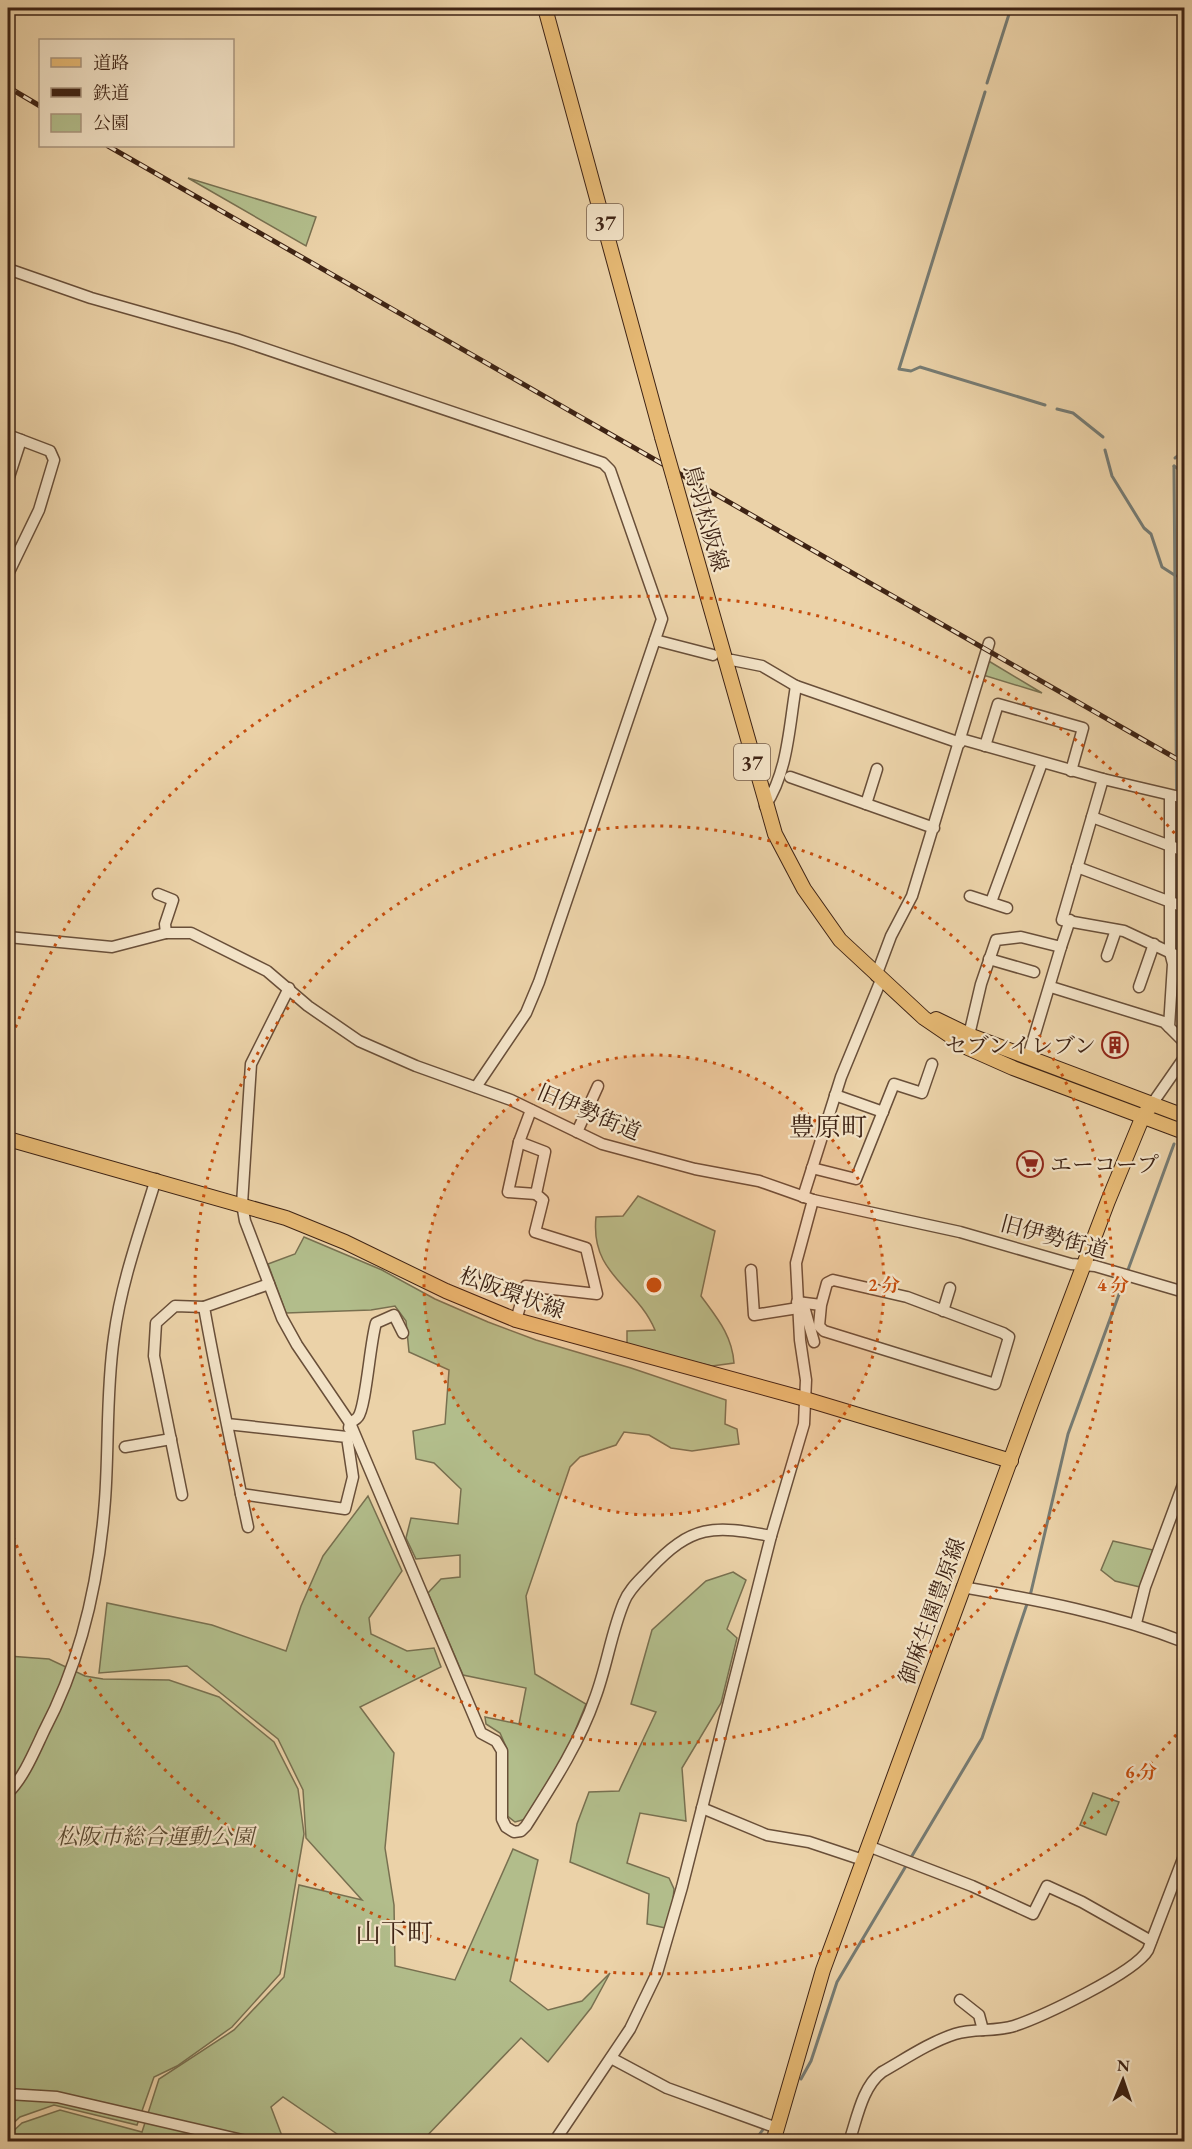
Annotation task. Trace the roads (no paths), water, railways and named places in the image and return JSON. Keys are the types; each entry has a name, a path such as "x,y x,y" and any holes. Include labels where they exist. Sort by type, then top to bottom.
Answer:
{"main road":[{"name":"鳥羽松阪線","path":"545,8 765,806 775,834 804,889 840,940 938,1030 982,1055 1185,1132"},
{"name":"鳥羽松阪線","path":"903,1000 969,1035 1185,1116"},
{"name":"御麻生園豊原線","path":"773,2142 823,1970 962,1587 1083,1266 1143,1116 1152,1104"},
{"name":"松阪環状線","path":"8,1138 242,1204 345,1242 446,1291 516,1320 805,1399 1011,1461"}],"street":[{"path":"8,269 91,298 236,339 603,463 610,470 662,620 539,982 526,1013 476,1087"},
{"path":"8,435 50,451 54,460 39,510 8,574"},
{"path":"8,480 21,440"},
{"path":"655,640 713,655"},
{"path":"554,2142 630,2029 657,1973 702,1808 771,1536 804,1424 806,1380 799,1304 798,1251 812,1168 835,1095 879,978 891,936 912,896 989,643"},
{"path":"732,660 762,666 796,686 960,741 1184,798"},
{"path":"765,806 774,793 782,772 796,686"},
{"path":"986,746 998,704 1083,728 1071,771"},
{"path":"991,902 1041,763"},
{"path":"866,804 877,769"},
{"path":"790,777 934,828"},
{"path":"1103,779 1062,920 1116,930 1177,955"},
{"path":"1169,1027 1173,964 1177,955 1171,902 1171,796"},
{"path":"1092,818 1184,851"},
{"path":"1077,867 1184,907"},
{"path":"158,894 173,900 165,924 166,933"},
{"path":"970,896 1007,908"},
{"path":"1028,1057 1070,921"},
{"path":"1107,956 1116,930"},
{"name":"旧伊勢街道","path":"8,937 112,947 166,933 191,933 267,971 308,1006 359,1041 416,1066 476,1087 531,1110 602,1144 656,1160 759,1181 808,1198 960,1232 1083,1266 1095,1266 1185,1292"},
{"path":"969,1035 996,940 1021,937 1061,947"},
{"path":"1139,987 1154,944"},
{"path":"989,959 1034,972"},
{"path":"1051,987 1164,1023 1185,1042"},
{"path":"289,988 250,1064 242,1204 245,1221 282,1318 297,1346 350,1423 481,1733 496,1741 502,1751 502,1819 506,1827 514,1832 521,1831 526,1826 568,1758 595,1698 620,1611 631,1590 670,1548 705,1531 714,1528 733,1528 771,1536"},
{"path":"1152,1104 1185,1058"},
{"path":"812,1168 856,1179 894,1084 921,1093 932,1064"},
{"path":"577,1132 597,1086"},
{"path":"835,1095 883,1112"},
{"path":"516,1320 526,1286 597,1294 586,1248 535,1232 543,1200 536,1194 508,1192 519,1142 531,1110"},
{"path":"519,1142 545,1152 536,1194"},
{"path":"8,1793 24,1771 53,1715 86,1628 100,1556 113,1338 125,1279 156,1179"},
{"path":"752,1270 754,1315 799,1304 821,1305"},
{"path":"833,1280 906,1297 1009,1338 995,1384 824,1331 819,1326 821,1305 827,1282 833,1280"},
{"path":"182,1495 154,1356 156,1323 175,1306 204,1307 269,1284"},
{"path":"943,1311 950,1288"},
{"path":"799,1304 814,1342"},
{"path":"204,1307 248,1527"},
{"path":"242,1494 345,1509 353,1476 347,1437 350,1423 359,1416 363,1402 376,1323 394,1315 403,1333"},
{"path":"227,1424 347,1437"},
{"path":"125,1447 171,1439"},
{"path":"1136,1623 1145,1587 1185,1482"},
{"path":"962,1587 1023,1597 1136,1623 1185,1642"},
{"path":"702,1808 767,1835 902,1859 972,1886 1033,1914 1047,1886 1082,1902 1151,1941"},
{"path":"849,2142 874,2078 953,2035 1013,2026 1096,1988 1140,1960 1151,1941 1185,1856"},
{"path":"960,2000 979,2015 983,2030"},
{"path":"611,2058 667,2088 777,2128"},
{"path":"8,2094 57,2097 251,2142"}],"waterway":[{"path":"987,83 1011,8"},
{"path":"985,92 899,369 911,371 920,367 1045,405"},
{"path":"1057,409 1073,413 1103,437"},
{"path":"1105,450 1112,476 1144,528 1151,534 1162,567 1176,576"},
{"path":"1175,458 1184,451"},
{"path":"1174,466 1177,846"},
{"path":"1174,466 1184,473"},
{"path":"1177,852 1177,954"},
{"path":"801,2079 811,2061 837,1982 982,1738 1031,1592 1068,1434 1174,1144"},
{"path":"754,2142 764,2128"}],"railway":[{"path":"8,87 39,105"},
{"path":"110,147 1184,763"}],"place":[{"name":"セブンイレブン","path":"1115,1045"},
{"name":"エーコープ","path":"1030,1164"}],"district":[{"name":"豊原町","path":"828,1127"},
{"name":"山下町","path":"394,1933"}],"park label":[{"name":"松阪市総合運動公園","path":"155,1836"}]}
